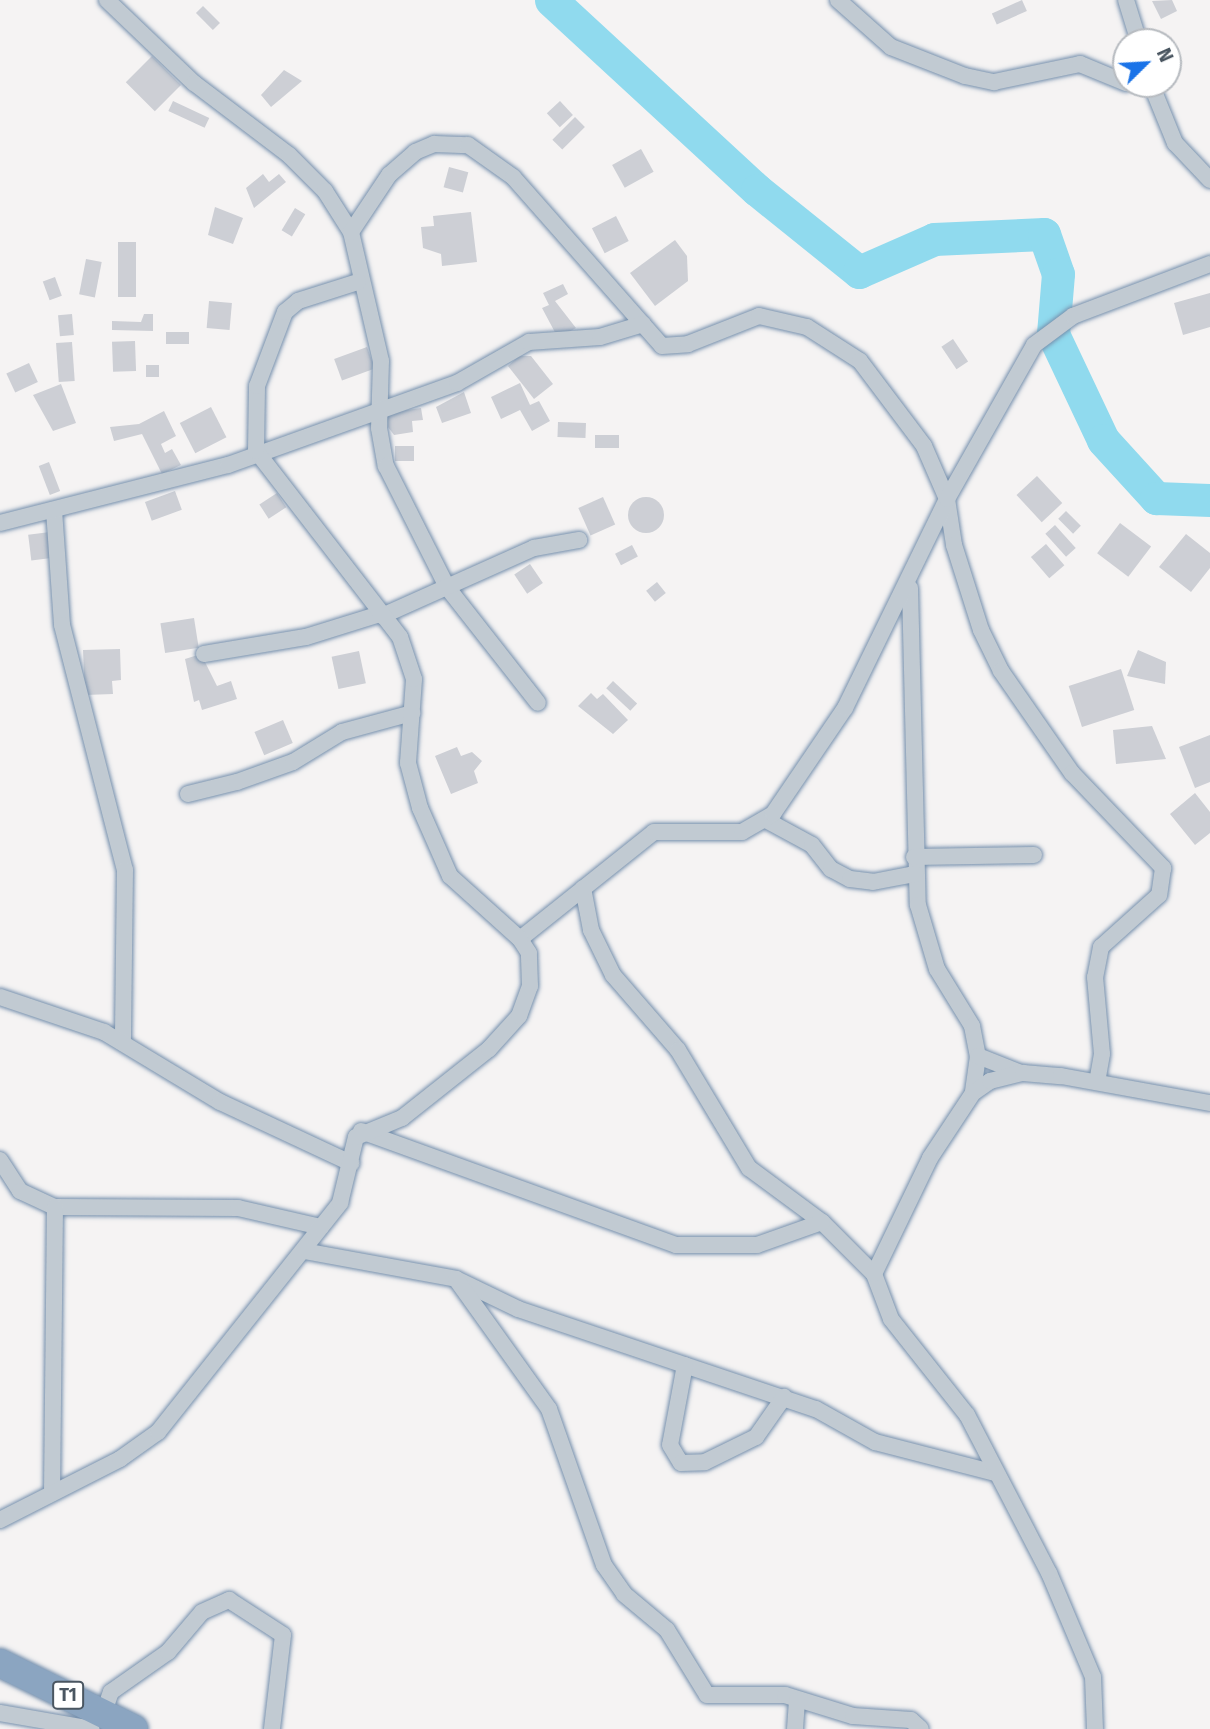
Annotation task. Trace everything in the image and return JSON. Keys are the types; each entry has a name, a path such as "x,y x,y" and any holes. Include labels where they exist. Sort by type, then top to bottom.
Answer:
{"highway":[{"name":"T1","path":"0,1663 98,1720 134,1729"}],"street":[{"path":"107,0 194,83 289,155 325,191 351,232 358,282 380,361 379,408 386,466 447,587 538,704"},
{"path":"838,0 891,47 965,76 994,82 1080,64 1112,78"},
{"path":"1126,0 1135,28"},
{"path":"1149,98 1156,102"},
{"path":"1155,98 1175,143 1210,180"},
{"path":"351,232 389,175 415,152 434,144 468,145 513,177 643,324 653,340 673,347 759,316 807,327 860,361 883,388 924,446 947,499 954,545 1001,671 1072,773 1163,868 1159,895 1101,947 1095,977 1102,1054 1097,1082"},
{"path":"520,939 663,828 742,832 766,820 845,708 909,582 947,499 1034,345 1073,316 1210,264"},
{"path":"358,282 298,301 285,312 257,386 256,451 405,649 414,679 408,763 437,852 465,892 520,939 532,970 515,1021 402,1118 361,1131"},
{"path":"0,523 150,488 457,383 529,342 600,337 643,324"},
{"path":"54,510 62,625 125,870 122,1042"},
{"path":"204,654 306,637 381,615 534,548 579,540"},
{"path":"909,582 915,874 932,955 972,1026 978,1056 973,1093"},
{"path":"188,794 260,774 342,732 412,713"},
{"path":"766,820 812,845 831,869 850,879 873,883 915,874"},
{"path":"914,857 1034,855"},
{"path":"583,888 591,930 613,975 678,1050 744,1161 822,1222 874,1275 881,1303 967,1415 1083,1648 1097,1696 1095,1729"},
{"path":"0,997 122,1042 220,1102 351,1163"},
{"path":"978,1056 1023,1073 1097,1082 1210,1102"},
{"path":"874,1275 930,1158 973,1093 995,1079 1023,1073"},
{"path":"361,1131 677,1245 745,1247 822,1222"},
{"path":"0,1520 158,1432 304,1251 347,1191 351,1163 361,1131"},
{"path":"0,1160 20,1191 55,1208 238,1208 321,1227"},
{"path":"52,1493 55,1208"},
{"path":"304,1251 456,1279 518,1309 784,1397 875,1442 995,1473"},
{"path":"456,1279 549,1409 588,1532 624,1594 667,1630 710,1697 797,1700 853,1716 911,1720 921,1729"},
{"path":"685,1366 670,1445 681,1463 705,1462 756,1437 784,1397"},
{"path":"0,1713 98,1720 111,1692 168,1652 202,1612 229,1600 284,1635 272,1729"},
{"path":"795,1729 797,1700"}],"building":[{"path":"1022,0 1027,11 997,24 992,13"},
{"path":"1172,0 1177,11 1161,19 1152,1"},
{"path":"203,6 220,23 213,30 196,13"},
{"path":"152,56 181,85 155,111 126,82"},
{"path":"284,70 302,81 271,107 261,95"},
{"path":"173,101 209,118 205,128 168,111"},
{"path":"560,101 573,115 560,127 547,113"},
{"path":"575,117 585,127 562,150 552,140"},
{"path":"641,149 654,172 625,188 612,165"},
{"path":"449,167 468,172 463,192 444,187"},
{"path":"263,174 269,182 279,174 286,182 254,208 246,188"},
{"path":"215,207 243,218 233,244 208,235"},
{"path":"295,208 305,214 292,236 282,230"},
{"path":"471,212 477,262 442,266 441,254 423,248 421,227 434,226 433,216"},
{"path":"616,216 629,241 605,253 592,228"},
{"path":"675,240 687,256 688,281 655,306 630,273"},
{"path":"118,242 136,242 136,297 118,297"},
{"path":"86,259 102,262 95,297 79,294"},
{"path":"55,277 62,296 50,300 43,281"},
{"path":"563,284 568,294 555,301 576,328 558,338 542,308 549,305 543,293"},
{"path":"1210,293 1210,327 1183,335 1174,303"},
{"path":"209,301 232,303 230,330 207,328"},
{"path":"72,314 74,335 60,336 58,315"},
{"path":"144,314 153,314 153,331 112,330 112,321 141,322"},
{"path":"166,332 189,332 189,344 166,344"},
{"path":"953,339 968,361 956,369 941,347"},
{"path":"135,341 136,371 113,372 112,342"},
{"path":"72,342 75,381 59,382 56,343"},
{"path":"367,347 375,369 342,381 334,359"},
{"path":"519,356 531,356 553,384 534,399 508,366"},
{"path":"29,363 38,382 15,393 6,374"},
{"path":"146,365 159,365 159,377 146,377"},
{"path":"520,383 530,405 539,401 550,421 532,431 520,410 501,419 491,397"},
{"path":"61,384 76,423 53,431 33,395"},
{"path":"464,392 471,413 442,423 436,407"},
{"path":"211,407 226,437 195,453 180,423"},
{"path":"421,408 423,420 412,421 413,432 394,435 388,427 386,413"},
{"path":"164,411 176,436 161,444 165,453 172,449 181,465 162,474 142,434 114,441 110,427 139,424"},
{"path":"558,422 586,423 585,438 557,437"},
{"path":"595,435 619,435 619,448 595,448"},
{"path":"395,446 414,446 414,461 395,461"},
{"path":"49,462 60,491 50,495 39,466"},
{"path":"1037,476 1062,503 1042,522 1017,495"},
{"path":"175,491 182,510 152,521 145,502"},
{"path":"277,493 286,507 269,519 259,504"},
{"path":"603,497 615,524 591,535 578,508"},
{"path":"646,497 659,502 664,515 659,528 646,533 633,528 628,515 633,502"},
{"path":"1066,511 1081,526 1073,534 1058,519"},
{"path":"1120,523 1151,546 1128,577 1097,553"},
{"path":"1055,525 1076,548 1066,557 1045,534"},
{"path":"50,532 53,558 31,560 28,535"},
{"path":"1186,534 1210,553 1210,568 1191,592 1159,567"},
{"path":"1046,544 1064,565 1049,578 1031,557"},
{"path":"632,545 638,557 621,565 615,554"},
{"path":"530,564 543,583 527,594 514,575"},
{"path":"657,582 666,593 655,602 646,591"},
{"path":"194,618 199,648 165,653 160,623"},
{"path":"120,649 121,680 112,681 113,694 85,695 83,650"},
{"path":"1138,650 1166,662 1165,684 1127,676"},
{"path":"359,651 366,683 338,689 332,657"},
{"path":"201,654 217,686 231,681 237,699 202,710 199,700 194,702 185,659"},
{"path":"1121,669 1134,710 1082,727 1069,686"},
{"path":"613,681 637,704 630,711 606,688"},
{"path":"591,693 597,699 603,694 628,720 613,734 578,706"},
{"path":"283,720 293,743 264,755 254,732"},
{"path":"1152,726 1166,759 1116,764 1113,730"},
{"path":"1210,735 1210,782 1195,788 1179,747"},
{"path":"457,747 461,756 472,752 482,761 474,771 478,783 451,794 435,756"},
{"path":"1195,793 1210,812 1210,833 1195,845 1170,814"}],"waterway":[{"path":"551,0 757,190 859,272 934,239 1044,234 1058,274 1053,334 1103,440 1156,498 1210,500"}]}
